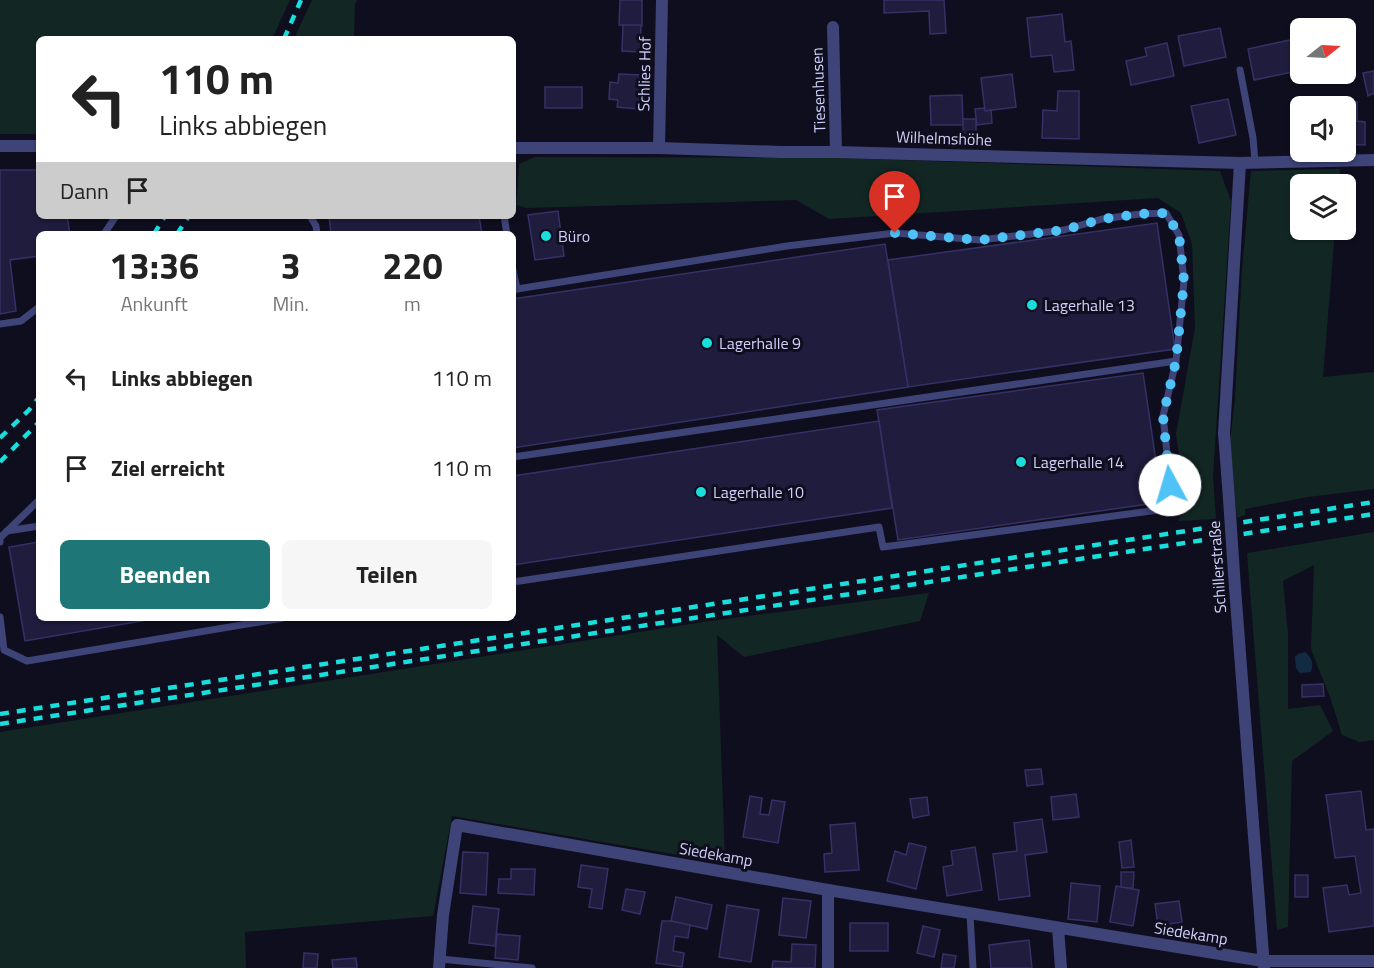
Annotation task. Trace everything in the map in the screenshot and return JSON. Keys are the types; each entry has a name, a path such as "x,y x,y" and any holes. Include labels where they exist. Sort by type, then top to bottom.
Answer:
{"street":[{"name":"Schlies Hof","path":"659,148 662,0"},
{"name":"Tiesenhusen","path":"833,27 836,152"},
{"path":"0,146 36,146"},
{"name":"Wilhelmshöhe","path":"516,148 659,148 1240,163 1374,160"},
{"name":"Schillerstraße","path":"1240,163 1224,433 1264,965"},
{"name":"Siedekamp","path":"439,963 457,825 1264,965 1374,961"},
{"path":"828,890 828,968"},
{"path":"1058,928 1061,968"}],"lane":[{"path":"1240,70 1253,138 1255,162"},
{"path":"516,290 787,246 895,233 980,240 1064,230 1102,219 1166,213 1179,235 1184,281 1176,361 1163,416 1173,508 883,547 879,526 516,582"},
{"path":"0,324 21,321 36,309"},
{"path":"516,457 1176,361"},
{"path":"0,542 0,538 36,503"},
{"path":"7,531 36,526"},
{"path":"0,617 4,650 27,661 265,621"},
{"path":"970,914 973,968"},
{"path":"439,963 532,968"}],"green space":[{"path":"0,0 290,0 273,36 36,36 36,134 0,134"},
{"path":"312,0 357,0 354,36 295,36"},
{"path":"535,157 839,158 1220,171 1231,201 1213,476 1216,519 1178,521 1186,505 1176,434 1195,328 1192,244 1181,213 1158,198 829,219 796,200 527,208 516,205 519,164"},
{"path":"1340,169 1340,174 1290,174 1290,240 1334,240 1323,377 1374,372 1374,489 1308,497 1245,509 1245,515 1237,518 1230,441 1251,171"},
{"path":"1374,532 1374,740 1359,742 1342,735 1311,649 1314,565 1283,581 1288,633 1288,709 1320,705 1333,731 1292,761 1288,927 1277,930 1247,553"},
{"path":"929,593 920,621 744,657 717,635 725,863 452,816 433,916 245,932 246,968 0,968 0,732 710,621"}],"water":[{"path":"1305,652 1312,661 1312,669 1311,672 1300,673 1296,668 1295,657"}],"building":[{"path":"620,0 642,0 642,26 619,25"},
{"path":"884,0 944,0 946,33 930,34 929,11 884,13"},
{"path":"1062,14 1065,42 1071,41 1074,70 1054,72 1052,55 1031,57 1027,18"},
{"path":"623,25 641,25 640,52 622,51"},
{"path":"1220,28 1226,57 1184,66 1178,36"},
{"path":"1290,40 1290,72 1254,80 1248,49"},
{"path":"1167,43 1174,76 1131,85 1126,61 1147,56 1145,48"},
{"path":"1374,71 1374,93 1368,96 1363,73"},
{"path":"619,74 640,75 638,109 617,107 618,100 609,99 610,82 618,83"},
{"path":"1012,74 1016,107 985,111 981,78"},
{"path":"545,87 582,87 582,108 545,108"},
{"path":"1058,91 1079,91 1079,139 1042,138 1043,110 1057,111"},
{"path":"962,95 963,125 931,125 930,96"},
{"path":"1228,99 1236,135 1199,143 1191,106"},
{"path":"1356,102 1357,121 1365,122 1365,145 1356,145"},
{"path":"984,108 985,111 991,110 992,123 977,125 975,109"},
{"path":"963,119 976,119 976,136 963,137"},
{"path":"0,170 36,170 36,219 68,219 70,231 36,231 36,256 10,260 16,311 0,314"},
{"name":"Büro","path":"558,211 564,256 535,260 528,215"},
{"path":"329,219 480,219 482,231 331,231"},
{"name":"Lagerhalle 13","path":"1157,223 1175,349 908,387 888,260"},
{"name":"Lagerhalle 9","path":"885,244 908,387 516,448 516,299"},
{"name":"Lagerhalle 14","path":"1143,373 1162,502 898,540 877,410"},
{"name":"Lagerhalle 10","path":"879,421 892,508 516,565 516,476"},
{"path":"36,542 36,621 142,621 25,641 9,547"},
{"path":"1323,684 1324,696 1302,697 1302,685"},
{"path":"1041,769 1043,784 1027,786 1025,770"},
{"path":"1361,791 1366,830 1374,829 1374,926 1329,932 1323,888 1347,885 1349,895 1361,893 1355,856 1335,858 1326,795"},
{"path":"1076,794 1079,817 1053,820 1051,797"},
{"path":"750,796 762,798 760,814 769,815 772,800 785,802 778,843 743,837"},
{"path":"927,797 929,815 913,818 910,799"},
{"path":"1042,819 1047,852 1025,855 1030,896 999,900 993,854 1017,851 1014,823"},
{"path":"855,823 859,870 825,872 824,854 832,853 830,825"},
{"path":"1131,840 1134,867 1122,868 1119,842"},
{"path":"909,843 926,847 916,889 887,881 895,851 906,855"},
{"path":"975,847 982,890 947,896 943,867 953,865 951,851"},
{"path":"463,852 488,853 486,895 460,893"},
{"path":"581,865 608,869 602,909 589,907 592,889 578,887"},
{"path":"511,869 535,869 534,895 498,893 499,879 511,879"},
{"path":"1121,872 1134,872 1133,888 1121,888"},
{"path":"1295,875 1308,875 1308,897 1295,897"},
{"path":"1071,883 1100,886 1097,922 1068,919"},
{"path":"1116,886 1139,890 1133,926 1110,922"},
{"path":"626,889 645,892 640,914 622,910"},
{"path":"676,897 712,905 707,929 671,921"},
{"path":"783,898 811,901 806,938 779,935"},
{"path":"1179,901 1182,922 1158,926 1155,904"},
{"path":"727,905 759,910 751,962 719,957"},
{"path":"473,906 499,909 495,946 469,943"},
{"path":"662,921 690,925 688,938 675,936 673,951 684,953 682,967 656,963"},
{"path":"850,923 888,923 888,951 850,951"},
{"path":"923,926 940,930 934,957 917,953"},
{"path":"497,934 520,936 518,960 495,958"},
{"path":"1029,940 1032,968 991,968 989,945"},
{"path":"792,944 816,945 815,968 772,968 773,961 791,962"},
{"path":"304,953 318,954 317,968 303,968"},
{"path":"943,954 956,956 954,968 941,968"},
{"path":"356,958 357,968 333,968 332,960"}],"railway":[{"path":"285,36 301,0"},
{"path":"156,231 163,219"},
{"path":"179,231 187,219"},
{"path":"0,438 36,401"},
{"path":"0,462 36,425"},
{"path":"0,714 1374,502"},
{"path":"0,724 1374,514"}],"place":[{"name":"Büro","path":"546,236"},
{"name":"Lagerhalle 13","path":"1032,305"},
{"name":"Lagerhalle 9","path":"707,343"},
{"name":"Lagerhalle 14","path":"1021,462"},
{"name":"Lagerhalle 10","path":"701,492"}],"route":[{"path":"895,233 980,240 1064,230 1102,219 1166,213 1179,235 1184,281 1176,361 1163,416 1170,485"}]}
